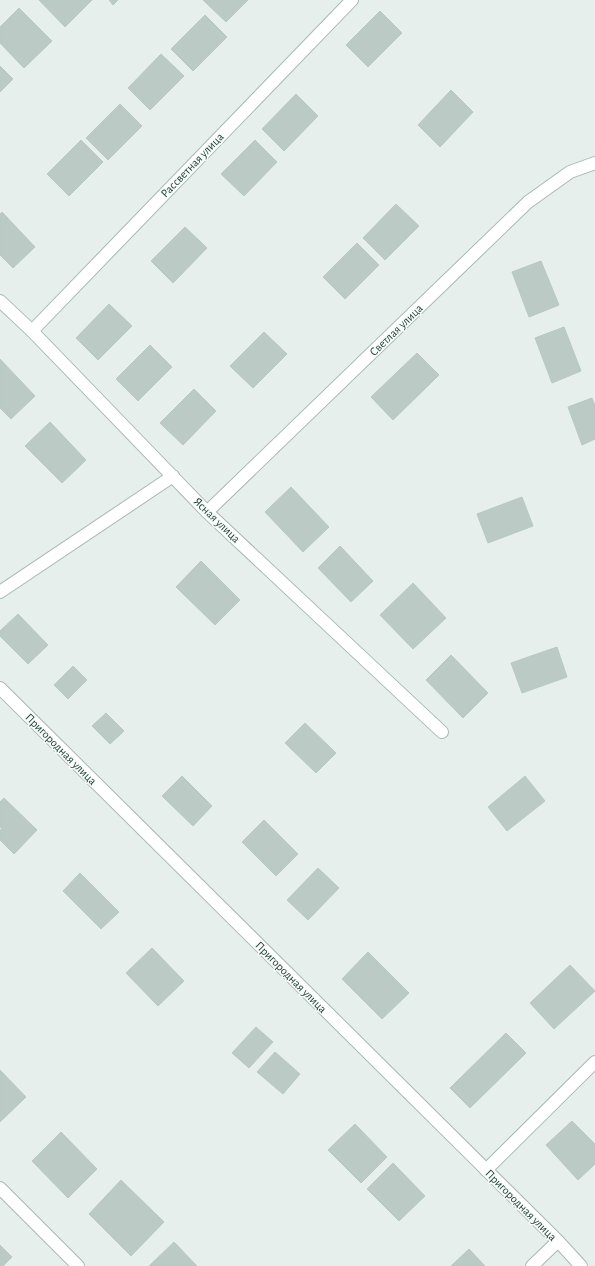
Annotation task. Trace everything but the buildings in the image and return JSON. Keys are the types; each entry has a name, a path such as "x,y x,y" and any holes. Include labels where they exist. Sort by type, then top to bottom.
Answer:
{"street":[{"name":"Рассветная улица","path":"32,331 352,0"},
{"name":"Светлая улица","path":"207,512 528,202 548,186 570,172 595,163"},
{"name":"Ясная улица","path":"0,301 32,331 207,512 442,732"},
{"path":"0,592 173,476"},
{"name":"Пригородная улица","path":"0,688 558,1241 581,1266"},
{"path":"486,1170 595,1062"},
{"path":"0,1188 78,1266"},
{"path":"532,1266 558,1241"}]}
